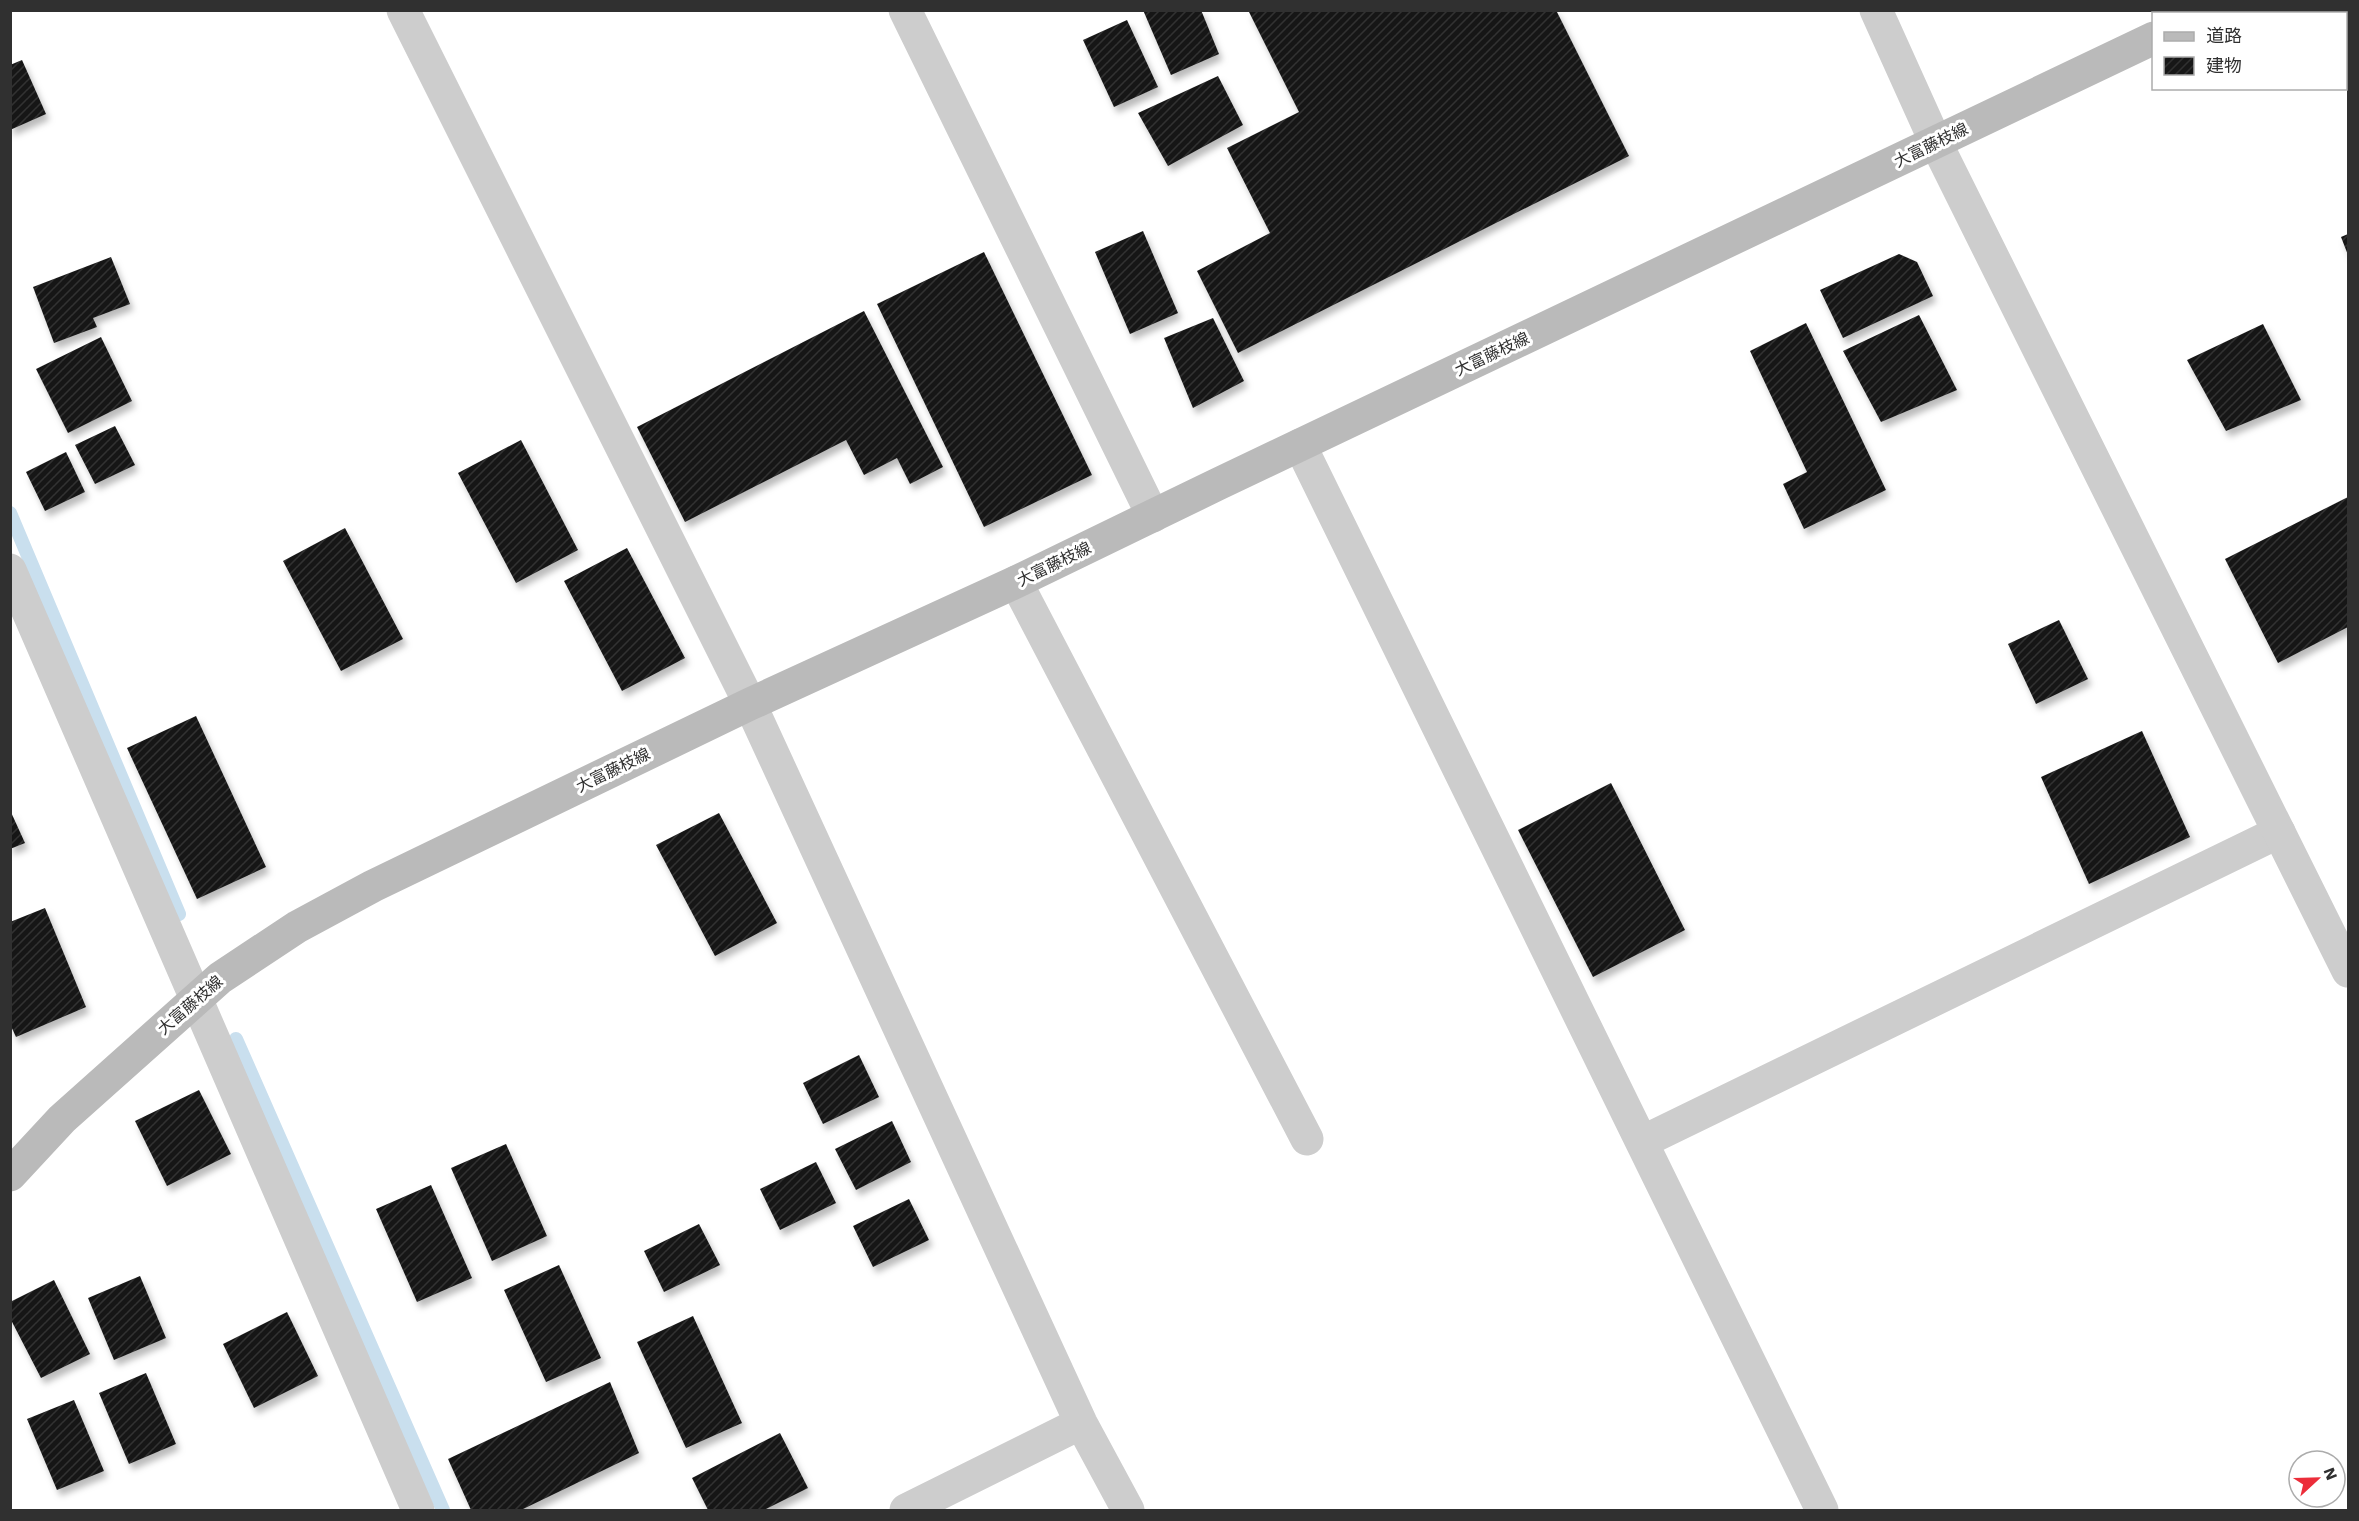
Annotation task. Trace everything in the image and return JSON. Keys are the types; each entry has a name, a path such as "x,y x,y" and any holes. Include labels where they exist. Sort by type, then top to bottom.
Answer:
{"main road":[{"name":"大富藤枝線","path":"10,1175 62,1119 196,997 220,978 297,927 373,886 750,704 1016,582 2152,39"}],"street":[{"path":"403,10 750,704 1082,1423 1128,1510"},
{"path":"905,10 1153,516"},
{"path":"1876,10 1936,143 2349,972"},
{"path":"1300,445 1822,1510"},
{"path":"10,570 418,1510"},
{"path":"1016,582 1307,1139"},
{"path":"1642,1142 2279,832"},
{"path":"906,1510 1082,1423"}],"building":[{"path":"1143,10 1201,10 1219,54 1171,75"},
{"path":"1248,10 1556,10 1629,156 1238,353 1197,271 1270,233 1227,148 1299,112"},
{"path":"1127,20 1158,87 1114,107 1083,40"},
{"path":"22,60 46,114 10,130 10,65"},
{"path":"1218,76 1243,125 1168,166 1138,113"},
{"path":"1143,231 1178,313 1130,334 1095,252"},
{"path":"2348,234 2348,255 2341,237"},
{"path":"984,252 1092,475 984,527 877,304"},
{"path":"1899,254 1917,262 1933,296 1843,338 1820,290"},
{"path":"111,257 130,304 93,318 97,327 54,343 33,287"},
{"path":"864,311 943,467 910,484 897,458 864,475 846,440 685,522 637,427"},
{"path":"1919,315 1957,390 1881,422 1843,351"},
{"path":"1213,318 1244,381 1193,408 1164,338"},
{"path":"1806,323 1886,490 1804,529 1783,484 1807,472 1750,351"},
{"path":"2263,324 2301,400 2226,431 2187,360"},
{"path":"101,337 132,401 68,433 36,369"},
{"path":"115,426 135,465 95,484 75,445"},
{"path":"521,440 578,550 516,583 458,473"},
{"path":"66,452 85,492 45,511 26,472"},
{"path":"2348,497 2348,627 2278,663 2225,559"},
{"path":"345,528 403,639 341,671 283,561"},
{"path":"627,548 685,658 622,691 564,581"},
{"path":"2059,620 2088,679 2036,704 2008,644"},
{"path":"196,716 266,867 197,899 127,748"},
{"path":"2142,731 2190,837 2089,884 2041,777"},
{"path":"1611,783 1685,930 1593,977 1518,830"},
{"path":"10,810 25,843 10,849"},
{"path":"719,813 777,923 715,956 656,845"},
{"path":"45,908 86,1007 16,1037 10,1024 10,922"},
{"path":"859,1055 879,1097 823,1124 803,1083"},
{"path":"199,1090 231,1154 167,1186 135,1121"},
{"path":"892,1121 911,1162 856,1190 835,1149"},
{"path":"506,1144 547,1236 492,1261 451,1168"},
{"path":"816,1162 836,1203 780,1230 760,1189"},
{"path":"431,1185 472,1278 417,1302 376,1209"},
{"path":"909,1199 929,1240 873,1267 853,1226"},
{"path":"699,1224 720,1265 664,1292 644,1251"},
{"path":"559,1265 601,1358 546,1382 504,1290"},
{"path":"140,1276 166,1338 114,1360 88,1298"},
{"path":"54,1280 90,1354 41,1378 10,1318 10,1302"},
{"path":"287,1312 318,1376 254,1408 223,1344"},
{"path":"693,1316 742,1423 686,1448 637,1342"},
{"path":"146,1373 176,1444 129,1464 99,1393"},
{"path":"610,1382 639,1453 521,1510 471,1510 448,1459"},
{"path":"74,1400 104,1471 57,1490 27,1419"},
{"path":"780,1433 808,1488 764,1510 708,1510 692,1478"}],"waterway":[{"path":"10,513 179,914"},
{"path":"236,1039 443,1510"}]}
